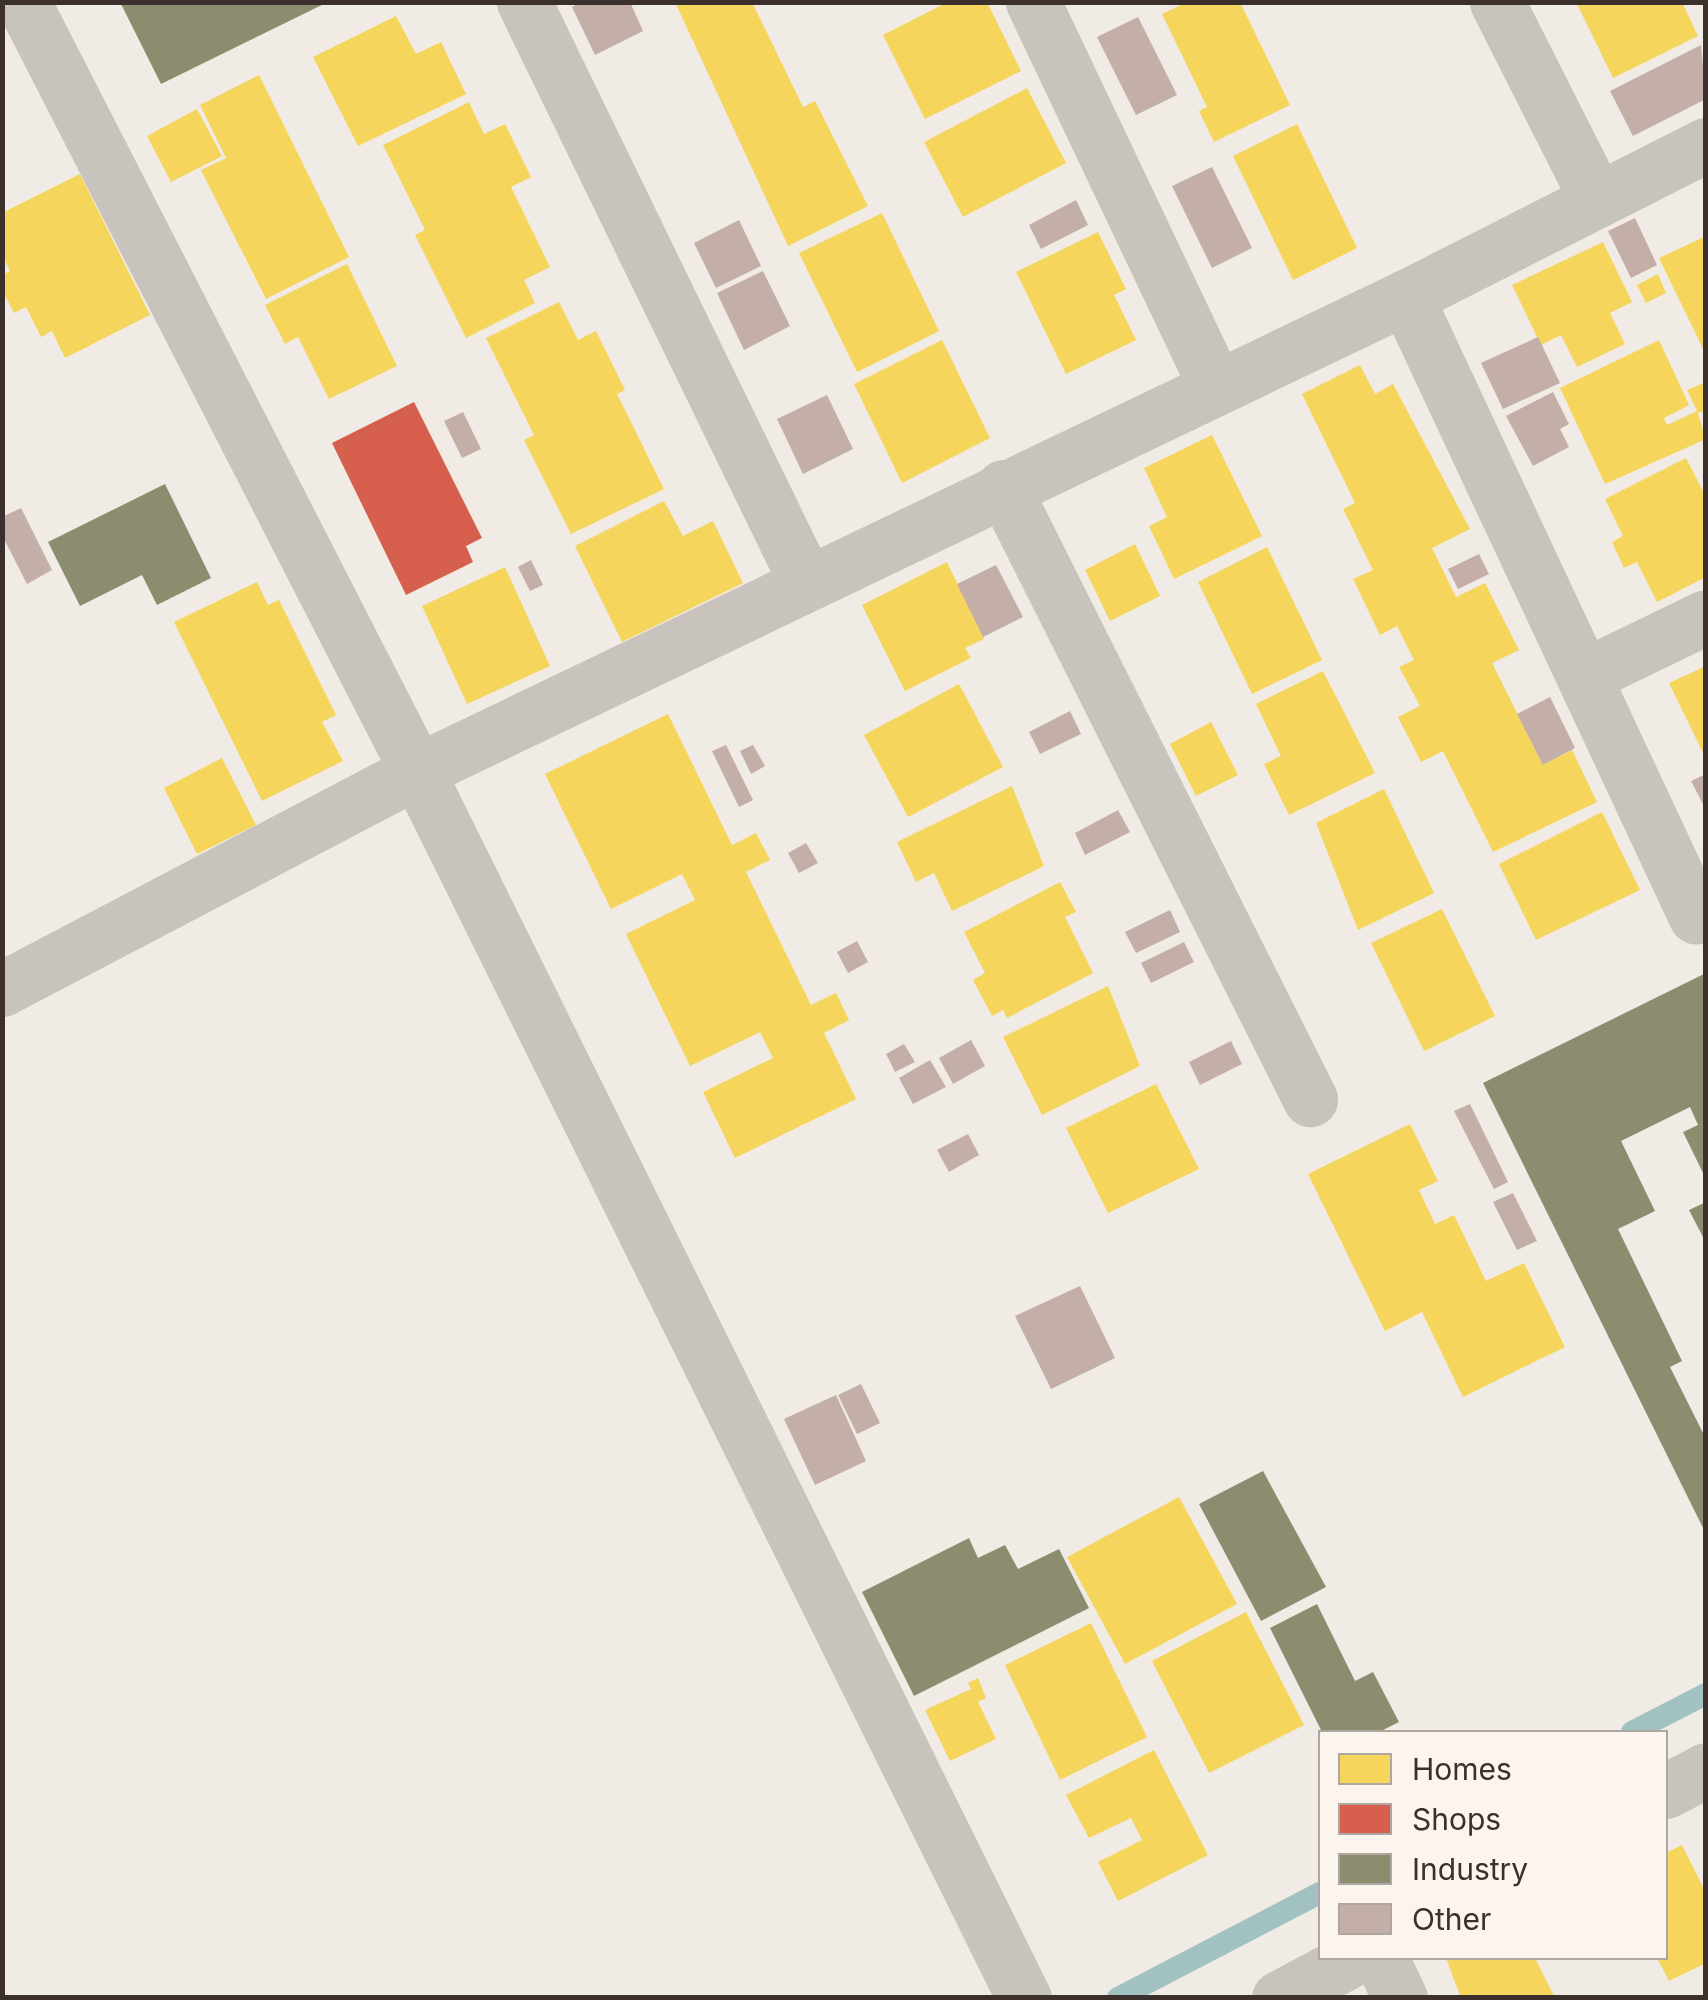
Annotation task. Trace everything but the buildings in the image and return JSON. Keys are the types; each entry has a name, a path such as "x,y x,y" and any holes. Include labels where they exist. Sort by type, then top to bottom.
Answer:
{"street":[{"path":"23,2 417,771 1024,1998"},
{"path":"524,2 806,582"},
{"path":"1033,2 1216,386"},
{"path":"1497,2 1597,200"},
{"path":"2,989 417,771 1406,296 1706,145"},
{"path":"1406,296 1696,917"},
{"path":"1003,487 1310,1099"},
{"path":"1586,676 1706,617"},
{"path":"1668,1790 1706,1770"},
{"path":"1279,1998 1350,1960"},
{"path":"1383,1960 1400,1998"}],"waterway":[{"path":"1636,1730 1706,1694"},
{"path":"1118,1998 1318,1894"}]}
